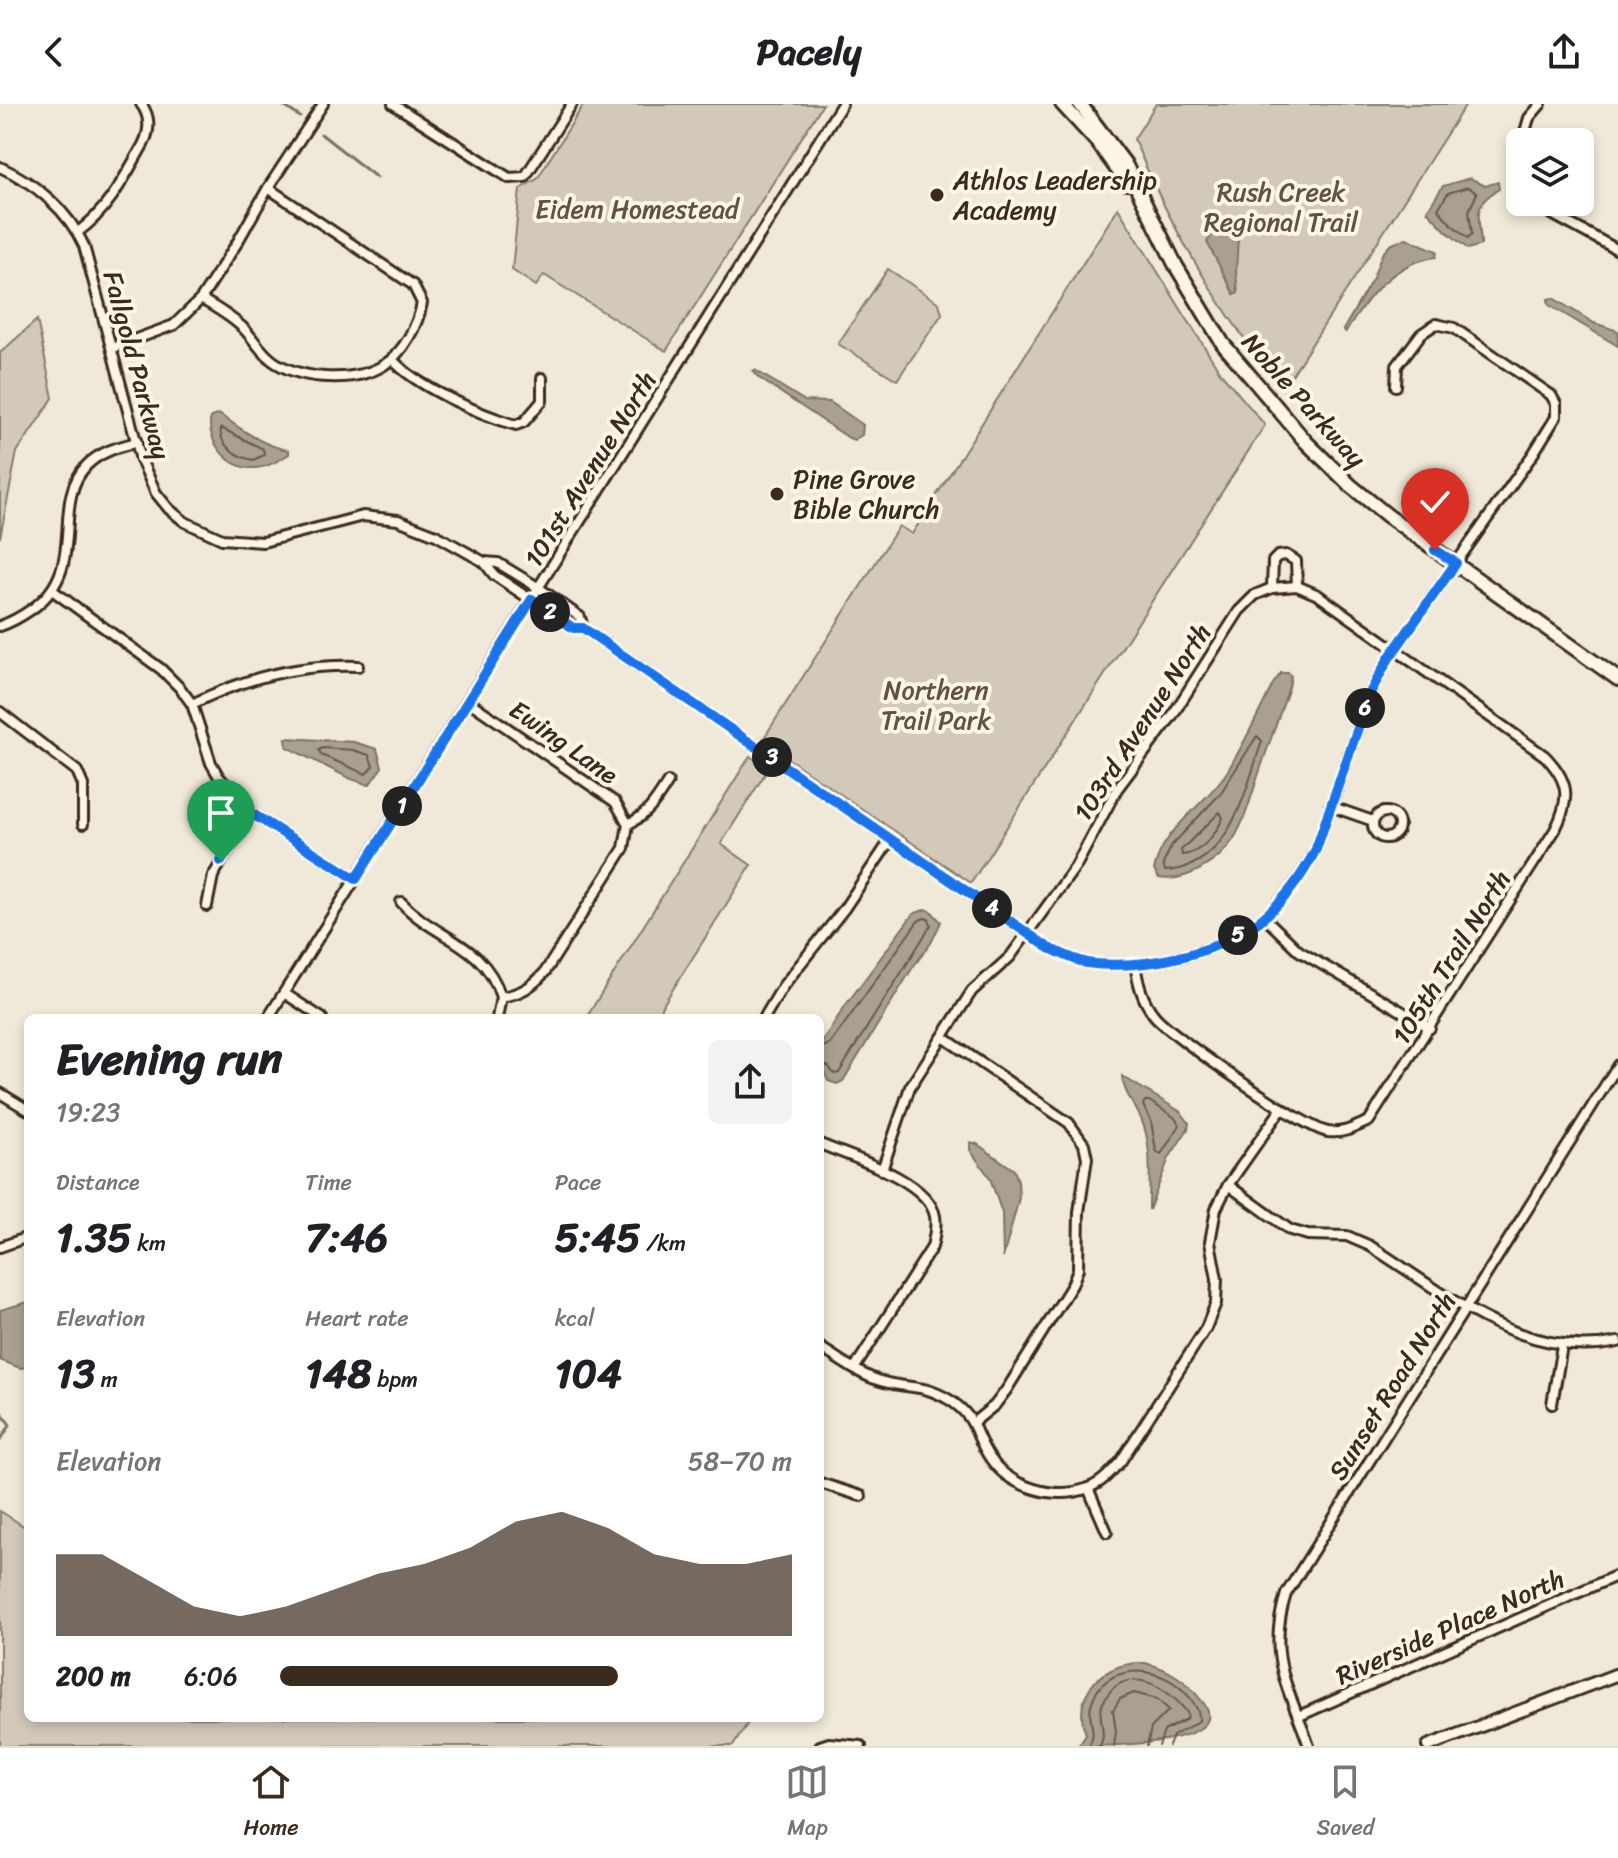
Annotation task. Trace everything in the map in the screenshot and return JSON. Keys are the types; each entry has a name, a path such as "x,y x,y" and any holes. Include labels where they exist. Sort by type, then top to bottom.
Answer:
{"main road":[{"name":"Noble Parkway","path":"1062,104 1103,149 1155,225"},
{"name":"Noble Parkway","path":"1080,104 1125,164 1196,302 1223,344 1278,412 1365,498 1618,679"}],"street":[{"path":"78,232 93,221 110,201 147,136 148,120 141,104"},
{"path":"112,348 174,325 201,299 323,104"},
{"path":"393,104 509,178 525,177 572,104"},
{"name":"101st Avenue North","path":"271,1014 842,104"},
{"path":"1526,128 1529,118 1541,104"},
{"name":"Fallgold Parkway","path":"0,167 52,201 78,232 147,476 169,509 185,522 222,539 263,542 346,519 381,516 436,535 484,562"},
{"path":"201,299 244,328 263,353 286,368 310,375 344,376 372,371 392,359 420,316 422,303 413,285 268,188"},
{"path":"1555,216 1618,250"},
{"path":"484,562 494,575 573,628 583,628 1049,948 1093,964 1135,964 1214,946 1240,934 1264,917 1305,871 1316,849 1370,693 1396,649 1556,417 1556,404 1551,395 1454,328 1436,324 1421,334 1397,366 1396,386"},
{"path":"392,359 401,370 424,386 516,425 524,422 542,401 542,378"},
{"path":"0,626 26,613 52,590 59,579 67,553 71,501 80,474 101,455 137,442"},
{"path":"1297,586 1296,561 1286,555 1273,561 1272,588 1297,586 1318,595 1396,649"},
{"path":"484,562 498,563 539,588 580,617 583,628"},
{"name":"103rd Avenue North","path":"882,1170 910,1087 972,991 1010,957 1076,866 1117,789 1172,716 1239,611 1255,595 1272,588"},
{"path":"52,590 161,669 180,688 192,704 211,763 219,777 251,813 356,879"},
{"name":"105th Trail North","path":"1282,1108 1317,1129 1345,1132 1369,1121 1565,810 1565,787 1559,770 1545,756 1396,649"},
{"path":"192,704 254,678 328,665 358,666"},
{"name":"Ewing Lane","path":"468,701 615,802 628,824"},
{"path":"0,727 4,715 77,771 83,785 83,824"},
{"path":"501,997 517,994 534,985 545,972 624,848 628,824 651,809 668,782"},
{"path":"1330,806 1373,821"},
{"path":"207,906 213,876 251,813"},
{"path":"766,1014 783,986 844,909 891,839"},
{"path":"401,902 412,913 477,956 495,977 501,997 498,1014"},
{"path":"1264,917 1299,951 1430,1028"},
{"path":"824,1350 854,1369 884,1382 933,1390 956,1404 974,1422 990,1458 1006,1474 1036,1490 1059,1493 1088,1488 1106,1477 1121,1461 1206,1328 1216,1303 1217,1279 1210,1242 1216,1209 1228,1185 1282,1108 1187,1043 1155,1017 1138,986 1135,964"},
{"path":"284,993 316,1014"},
{"path":"943,1037 1069,1123 1084,1144 1087,1158 1079,1212 1078,1269 1072,1285 1007,1389 995,1405 974,1422"},
{"name":"Sunset Road North","path":"1309,1746 1279,1662 1278,1618 1286,1594 1618,1065"},
{"path":"0,1093 24,1108"},
{"path":"824,1146 882,1170 916,1189 927,1199 935,1214 936,1229 925,1262 854,1369"},
{"path":"1228,1185 1290,1230 1308,1235 1347,1236 1370,1246 1506,1330 1562,1346 1618,1342"},
{"path":"0,1247 24,1238"},
{"path":"1552,1404 1562,1346"},
{"path":"824,1484 861,1496"},
{"path":"1088,1488 1107,1532"},
{"name":"Riverside Place North","path":"1299,1716 1618,1575"},
{"path":"1428,1746 1618,1674"},
{"path":"820,1746 829,1743 861,1746"}],"green space":[{"name":"Eidem Homestead","path":"584,104 823,104 666,351 544,275 536,286 512,270 520,189 537,179"},
{"name":"Rush Creek Regional Trail","path":"1156,104 1466,104 1283,389 1219,301 1181,238 1149,173 1134,139"},
{"name":"Northern Trail Park","path":"1118,208 1220,372 1265,425 971,883 762,741 899,526 912,534"},
{"path":"888,269 939,303 942,314 897,380 838,344"},
{"path":"37,320 53,398 17,452 0,538 0,353"},
{"path":"750,756 768,769 721,844 751,865 659,1014 589,1014"},
{"path":"0,1511 24,1526 24,1722 748,1722 733,1746 0,1746"}],"water":[{"path":"1470,178 1485,186 1498,182 1499,189 1480,207 1481,245 1468,249 1427,211 1443,186"},
{"path":"1216,229 1230,229 1238,236 1238,293 1234,294 1207,242"},
{"path":"1406,238 1437,251 1436,257 1406,266 1394,274 1363,306 1346,332 1343,330 1373,278 1382,254 1390,245"},
{"path":"1553,298 1594,323 1618,331 1618,346 1549,305 1548,299"},
{"path":"755,370 805,401 830,402 863,425 862,435 854,440 849,438 759,378"},
{"path":"219,414 261,441 289,450 289,454 258,468 236,464 215,444 211,417"},
{"path":"1281,673 1291,676 1289,687 1247,809 1233,840 1219,856 1200,869 1180,877 1159,878 1154,870 1166,842 1227,772"},
{"path":"286,738 354,742 377,749 382,767 369,785 287,747"},
{"path":"926,909 941,922 931,943 843,1081 837,1084 828,1081 824,1071 824,1039 913,914"},
{"path":"1122,1076 1181,1112 1189,1123 1169,1158 1149,1210 1148,1142"},
{"path":"970,1142 1014,1170 1018,1181 1019,1198 1003,1258 1002,1213 990,1178 970,1150"},
{"path":"24,1303 24,1368 0,1360 0,1310"},
{"path":"1145,1663 1176,1676 1195,1693 1209,1715 1203,1727 1187,1735 1139,1744 1078,1746 1086,1734 1082,1719 1083,1705 1094,1682 1117,1667"}],"waterway":[{"path":"281,104 300,117"},
{"path":"321,134 377,178"},
{"path":"0,1410 10,1425 0,1441"}],"place":[{"name":"Athlos Leadership Academy","path":"937,195"},
{"name":"Pine Grove Bible Church","path":"777,494"}],"route":[{"path":"221,861 251,813 356,879 532,599 573,628 583,628 1049,948 1093,964 1135,964 1174,957 1214,946 1240,934 1264,917 1305,871 1316,849 1370,693 1389,658 1456,563 1435,550"}]}
